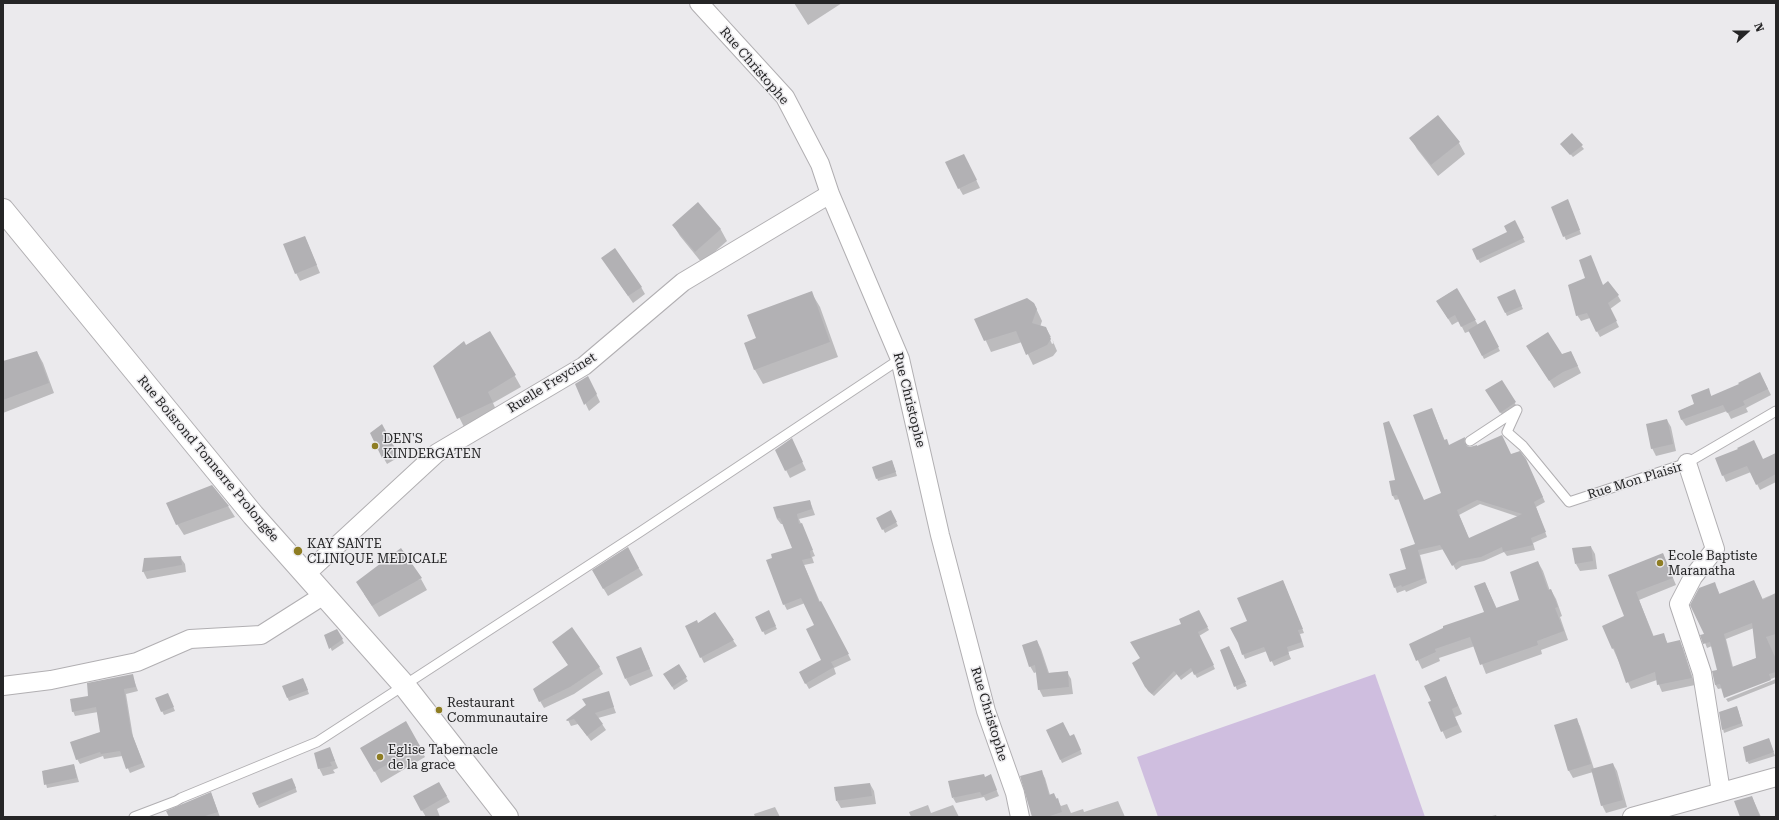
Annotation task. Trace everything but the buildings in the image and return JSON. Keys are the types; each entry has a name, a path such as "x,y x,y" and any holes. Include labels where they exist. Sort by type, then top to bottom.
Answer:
{"street":[{"name":"Rue Christophe","path":"699,3 785,97 820,164 830,194 900,359 940,535 986,711 1015,793 1020,817"},
{"name":"Ruelle Freycinet","path":"306,574 436,453 584,366 684,282 830,194"},
{"name":"Rue Boisrond Tonnerre Prolongée","path":"3,210 253,515 404,685 508,817"},
{"name":"Rue Mon Plaisir","path":"1687,463 1714,549 1693,577 1679,604 1702,673 1721,792"},
{"path":"3,686 51,680 137,662 190,639 261,635 324,595"},
{"path":"1632,817 1776,777"}],"lane":[{"path":"134,817 176,801 316,742 640,532 900,359"},
{"name":"Rue Mon Plaisir","path":"1470,441 1517,410 1507,432 1522,446 1569,502 1687,463"},
{"path":"1687,463 1776,411"}],"shaded area":[{"path":"1375,674 1425,817 1158,817 1137,757"}],"place":[{"name":"DEN'S KINDERGATEN","path":"375,446"},
{"name":"KAY SANTE CLINIQUE MEDICALE","path":"298,551"},
{"name":"Ecole Baptiste Maranatha","path":"1660,563"},
{"name":"Restaurant Communautaire","path":"439,710"},
{"name":"Eglise Tabernacle de la grace","path":"380,757"}]}
